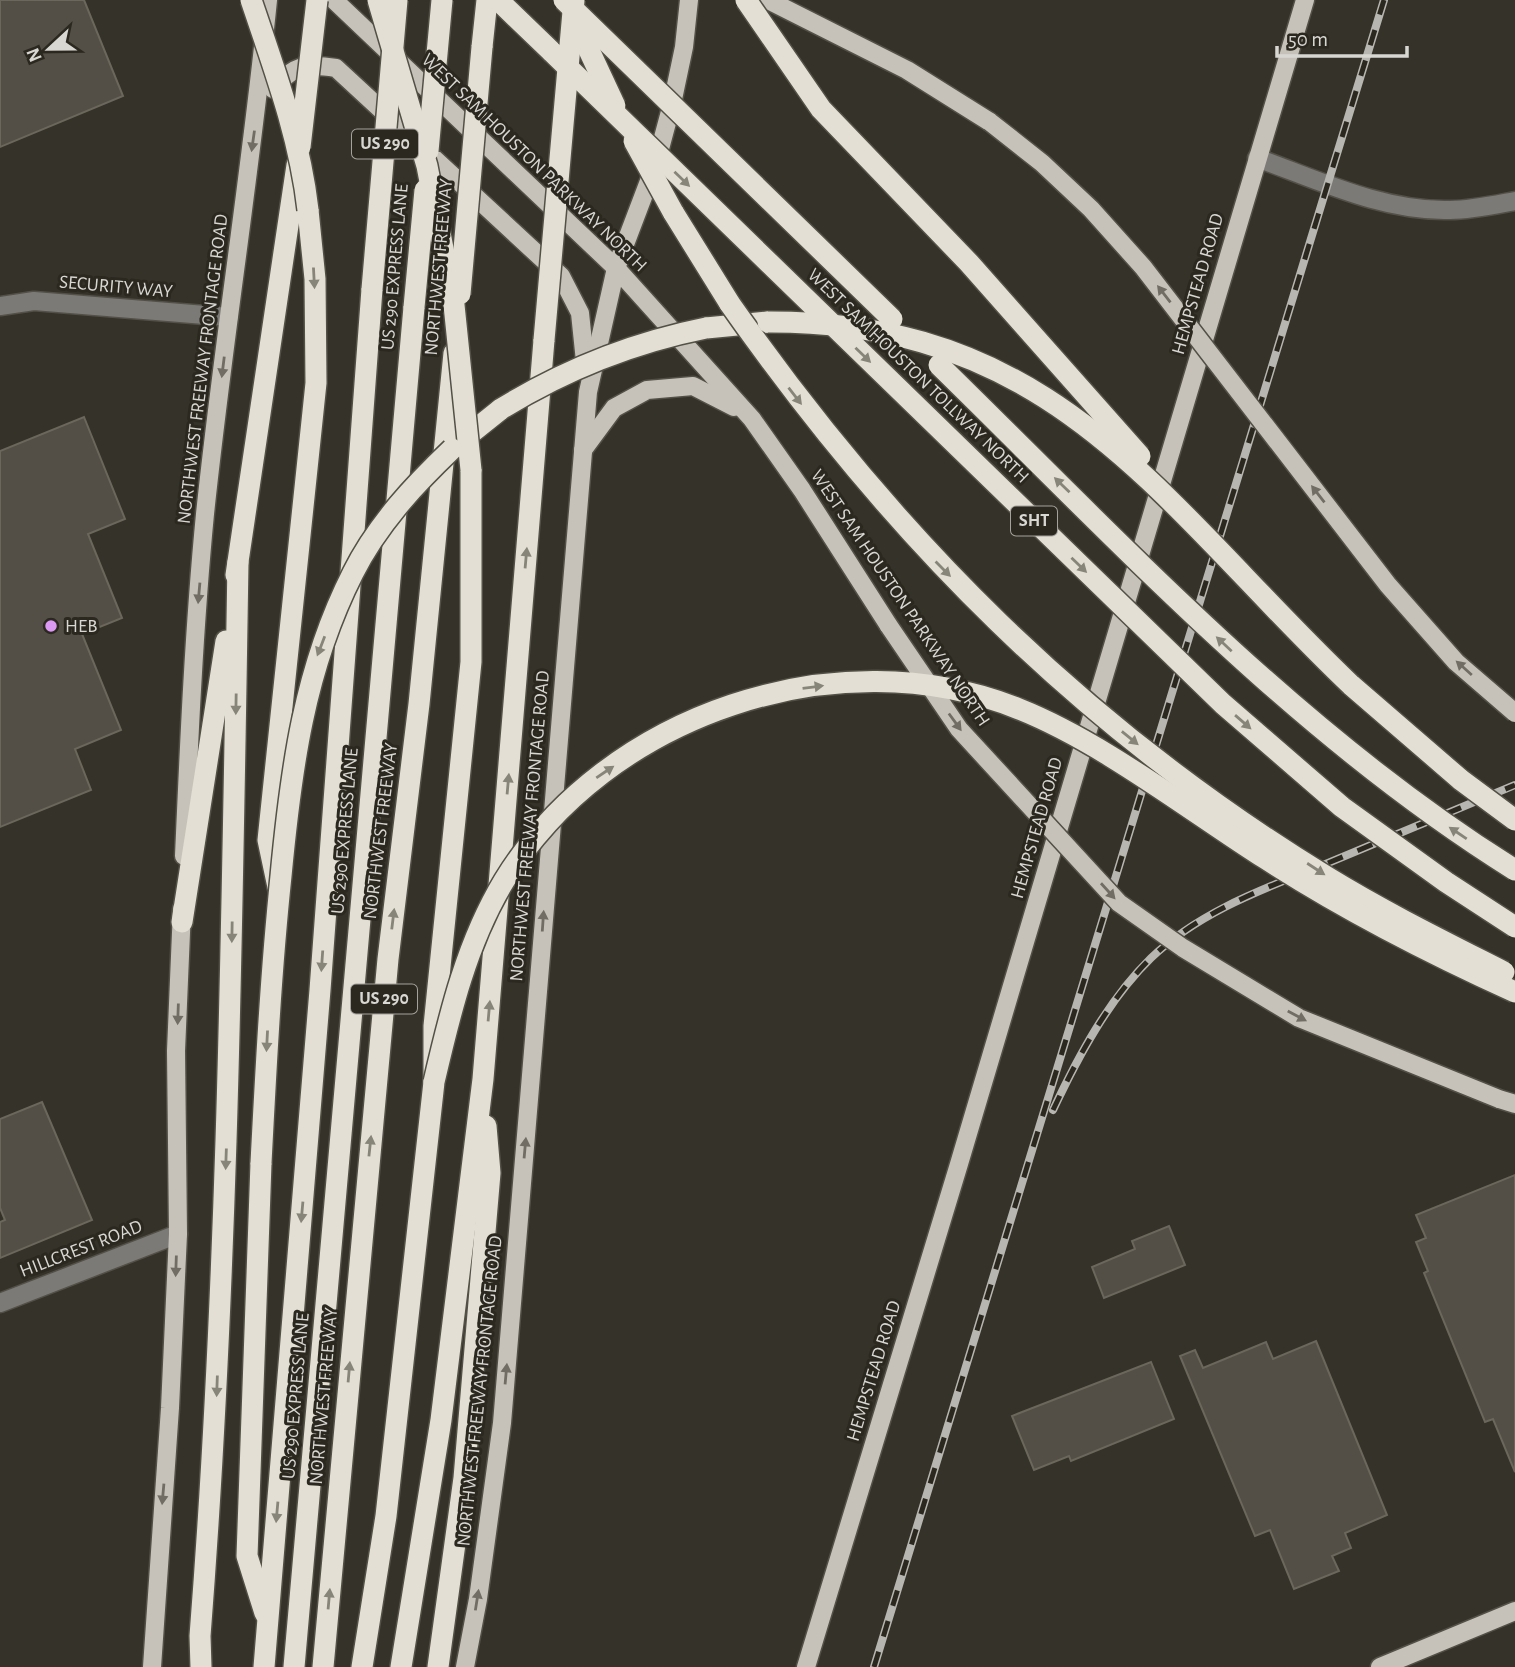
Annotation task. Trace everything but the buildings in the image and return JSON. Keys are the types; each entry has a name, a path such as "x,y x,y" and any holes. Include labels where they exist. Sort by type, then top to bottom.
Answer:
{"highway":[{"path":"251,0 277,76 305,186 315,279 316,383 268,841 279,893"},
{"path":"182,922 297,165 317,0"},
{"path":"362,1667 386,1516 434,1082 434,1026 471,662 471,470 454,305 427,166 378,0"},
{"name":"NORTHWEST FREEWAY","path":"264,1667 397,0"},
{"name":"US 290 EXPRESS LANE","path":"295,1667 442,0"},
{"name":"NORTHWEST FREEWAY","path":"323,1667 386,972 419,704 486,0"},
{"name":"WEST SAM HOUSTON TOLLWAY NORTH","path":"498,0 1223,704 1342,807 1446,882 1515,927"},
{"path":"565,0 619,115 681,226 730,304 792,392 863,481 935,561 1072,690 1152,755 1234,816 1328,877 1515,978"},
{"name":"WEST SAM HOUSTON TOLLWAY NORTH","path":"565,0 1269,685 1374,772 1515,870"},
{"path":"401,1667 440,1420 483,1079 574,0"},
{"path":"746,0 821,109 969,263 1137,451 1163,494"},
{"path":"268,1622 247,1556 261,1163 279,893 301,717 317,657 353,571 395,509 452,449 501,409 583,364 664,337 737,324 821,323 895,334 986,364 1042,393 1093,430 1163,494 1364,697 1461,780 1515,820"},
{"path":"201,1667 200,1636 215,1439 230,1075 238,562"},
{"path":"434,1082 450,1013 472,948 505,881 546,826 593,780 650,741 723,707 781,691 849,682 917,683 966,692 1017,708 1066,730 1334,902 1443,959 1515,992"},
{"path":"438,1667 464,1478 489,1173 483,1079"},
{"path":"191,1667 200,1636"}],"main road":[{"name":"NORTHWEST FREEWAY FRONTAGE ROAD","path":"152,1667 170,1408 178,1234 176,1051 189,707 205,513 257,108 268,0"},
{"name":"WEST SAM HOUSTON PARKWAY NORTH","path":"334,0 616,268 752,419 802,490 959,729 1119,903 1183,948 1299,1018 1507,1102"},
{"name":"NORTHWEST FREEWAY FRONTAGE ROAD","path":"465,1667 478,1599 502,1423 588,392 616,268 657,160 684,47 689,0"},
{"path":"768,0 907,70 990,122 1042,163 1091,209 1143,267 1388,585 1456,662 1515,713"},
{"path":"782,0 798,16"},
{"name":"HEMPSTEAD ROAD","path":"806,1667 989,1066 1305,0"},
{"path":"257,108 287,72 309,65 336,68 561,276 580,313 588,392"},
{"path":"582,453 614,408 647,390 693,386 752,419"},
{"path":"1380,1667 1515,1611"}],"street":[{"path":"1257,158 1378,200 1422,209 1452,211 1515,201"},
{"name":"SECURITY WAY","path":"0,306 34,301 229,317"},
{"name":"HILLCREST ROAD","path":"0,1303 178,1234"}],"railway":[{"path":"874,1667 1384,0"},
{"path":"1053,1110 1084,1050 1121,992 1135,974 1170,941 1235,902 1515,785"}],"place":[{"name":"HEB","path":"51,626"}]}
